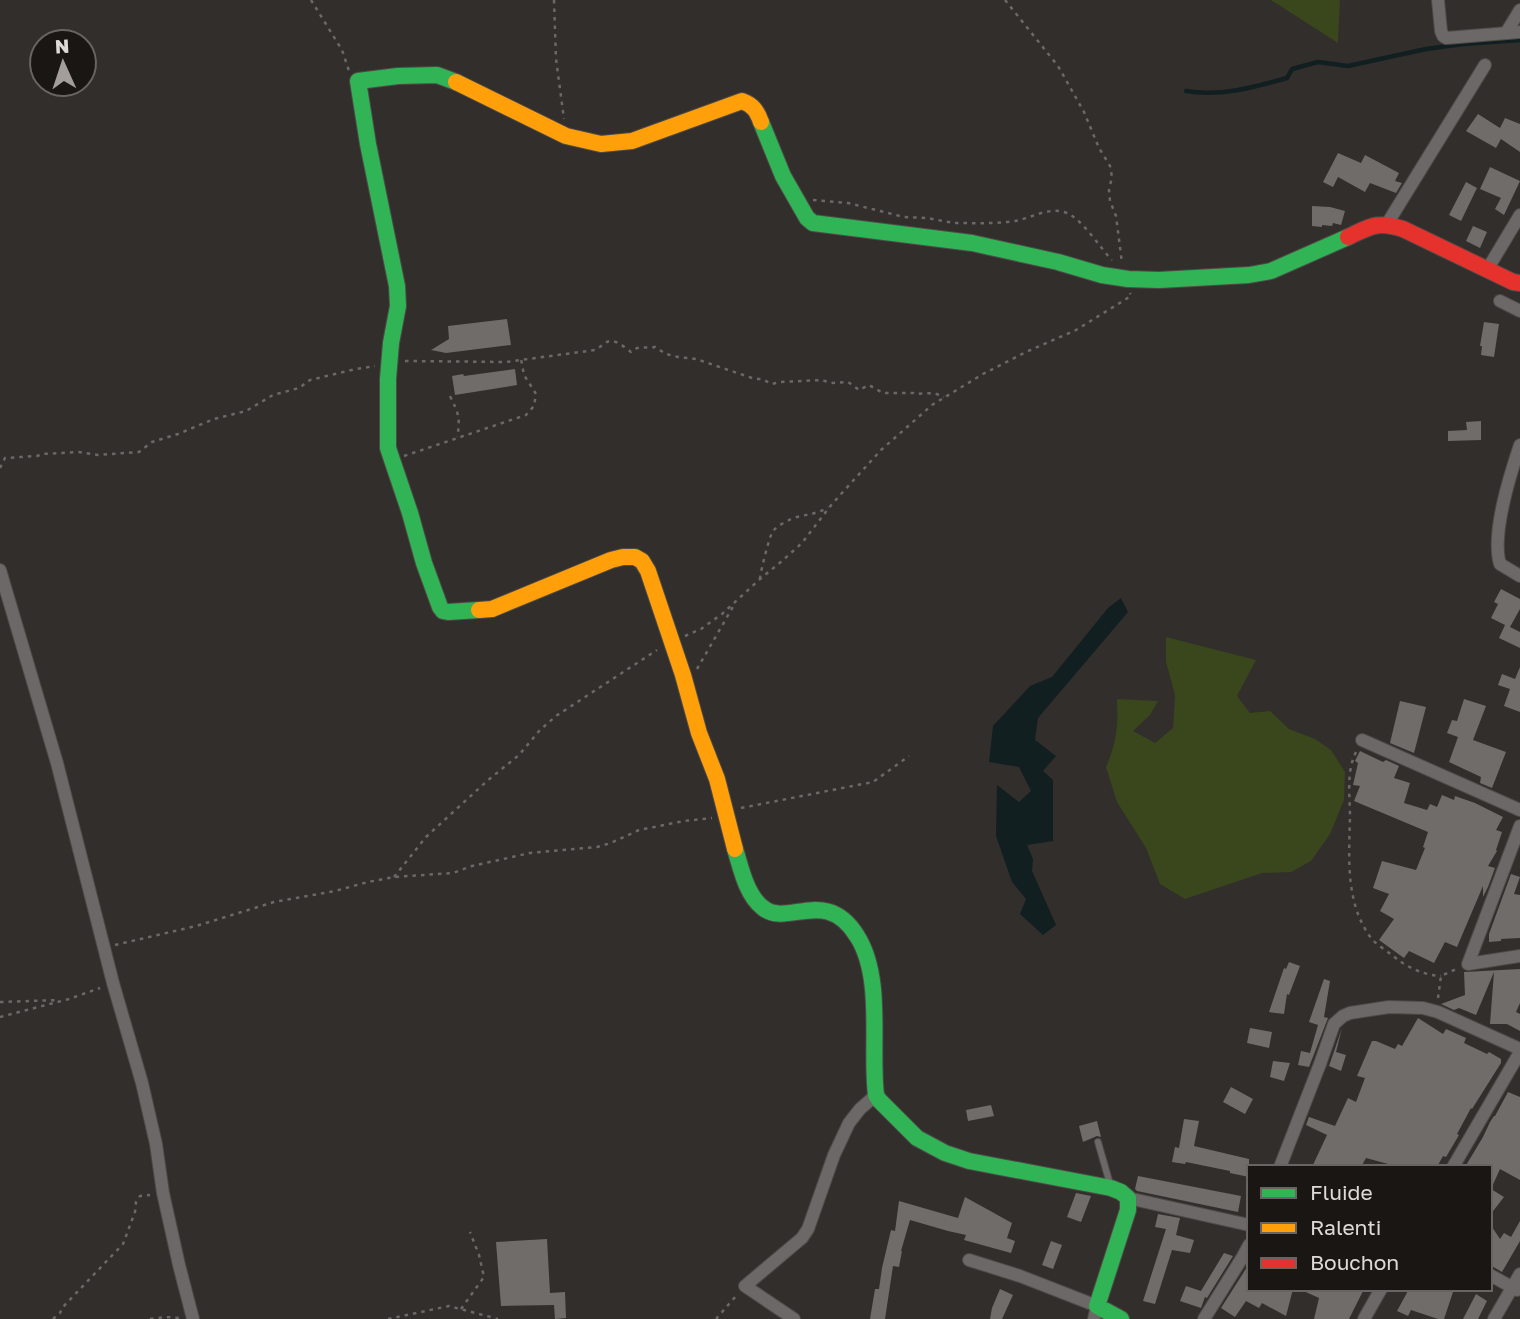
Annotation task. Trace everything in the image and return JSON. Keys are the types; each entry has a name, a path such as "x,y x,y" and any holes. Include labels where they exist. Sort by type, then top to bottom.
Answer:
{"street":[{"path":"1438,0 1441,31 1446,38 1520,32"},
{"path":"1506,33 1520,9"},
{"path":"1387,224 1485,65"},
{"path":"1247,1225 1128,1198 1111,1188 1005,1168 945,1153 917,1138 883,1105 876,1095 872,977 857,934 845,919 823,909 772,913 763,909 750,891 715,770 697,726 646,566 640,560 621,557 492,610 443,611 424,563 391,460 388,439 389,363 397,286 358,81 437,75 566,136 601,144 632,141 742,101 750,104 758,113 779,166 807,218 813,223 972,243 1058,262 1102,275 1128,279 1186,279 1263,272 1286,265 1373,226 1387,224 1520,283"},
{"path":"1487,270 1520,215"},
{"path":"1500,301 1520,311"},
{"path":"1520,445 1511,474 1497,543 1500,564 1520,576"},
{"path":"0,570 57,763 113,983 142,1083 192,1319"},
{"path":"1362,740 1520,810"},
{"path":"1520,827 1468,964 1520,956"},
{"path":"1284,1165 1334,1024 1350,1013 1389,1007 1415,1007 1438,1012 1520,1050 1453,1165"},
{"path":"794,1319 745,1286 802,1238 811,1223 834,1155 849,1123 876,1095"},
{"path":"1096,1313 1126,1219 1128,1198"},
{"path":"1204,1319 1247,1249"},
{"path":"969,1260 1020,1276 1096,1313 1121,1319"},
{"path":"1494,1319 1516,1289 1520,1274"},
{"path":"1492,1276 1516,1289"},
{"path":"1364,1319 1380,1291"}],"lane":[{"path":"1098,1142 1111,1188"}],"path":[{"path":"311,0 342,50 349,72 358,81"},
{"path":"554,0 556,58 566,136"},
{"path":"955,223 1015,220 1042,212 1068,214 1089,232 1108,257 1123,270 1116,216 1110,201 1110,166 1058,66 1005,0"},
{"path":"796,198 848,203 904,217 955,223 963,226 972,243"},
{"path":"394,877 426,836 519,755 556,716 633,664 711,623 735,603 802,542 832,504 906,426 944,397 983,374 1076,330 1114,308 1131,296 1128,279"},
{"path":"0,457 69,452 139,452 152,442 214,419 246,411 274,395 299,387 310,380 413,360 506,362 596,350 606,342 613,341 631,352 637,348 655,347 678,358 696,359 772,384 822,380 831,383 848,382 859,390 869,385 883,393 934,393 944,397"},
{"path":"391,460 526,415 534,406 536,394 524,375 521,359"},
{"path":"450,396 460,423 457,437"},
{"path":"0,468 5,458"},
{"path":"760,579 770,534 796,517 818,513 832,504"},
{"path":"689,699 697,667 735,603"},
{"path":"1362,740 1352,760 1349,782 1348,867 1356,909 1371,939 1398,960 1426,975 1441,976 1468,964"},
{"path":"105,947 196,926 274,902 394,877 453,873 530,853 597,846 611,843 639,830 712,818 726,811 873,782 909,756"},
{"path":"1438,1012 1441,976"},
{"path":"0,1017 69,999 113,983"},
{"path":"0,1002 69,999"},
{"path":"53,1319 123,1244 140,1196 163,1192"},
{"path":"461,1309 484,1277 470,1232"},
{"path":"716,1319 745,1286"},
{"path":"388,1319 449,1306 498,1319"},
{"path":"150,1319 192,1319"}],"green space":[{"path":"1271,0 1340,0 1338,43"},
{"path":"1166,637 1256,660 1237,696 1250,713 1270,711 1289,729 1315,739 1331,750 1345,772 1344,800 1330,834 1311,861 1291,872 1262,873 1185,899 1160,884 1146,848 1117,802 1106,767 1116,734 1117,699 1158,701 1150,715 1133,731 1155,743 1173,728 1175,695 1166,662"}],"shaded area":[{"path":"1121,598 1128,612 1038,718 1035,740 1056,756 1043,771 1053,780 1053,841 1027,845 1033,859 1032,871 1056,925 1043,935 1020,914 1026,899 1012,882 996,836 997,785 1019,802 1031,791 1019,767 989,762 993,726 1030,686 1052,677 1108,608"}],"building":[{"path":"1478,114 1500,128 1505,118 1520,124 1520,152 1501,139 1496,148 1466,131"},
{"path":"1338,153 1361,163 1365,155 1399,173 1395,181 1402,183 1396,193 1370,183 1365,192 1338,177 1333,187 1323,182"},
{"path":"1490,167 1520,181 1504,215 1495,209 1501,198 1480,189"},
{"path":"1466,182 1477,188 1461,221 1449,215"},
{"path":"1312,206 1345,211 1341,225 1333,223 1332,226 1312,226"},
{"path":"1473,226 1487,232 1480,248 1466,241"},
{"path":"507,319 511,345 446,353 431,350 449,339 448,326"},
{"path":"1484,322 1499,324 1494,357 1481,355"},
{"path":"515,369 517,385 455,395 452,376"},
{"path":"1481,421 1481,440 1448,441 1448,431 1467,430 1466,422"},
{"path":"1501,589 1520,599 1520,609 1510,627 1520,632 1520,648 1499,638 1505,625 1491,618 1498,604 1494,602"},
{"path":"1520,667 1520,712 1504,706 1510,689 1498,685 1502,674 1515,679"},
{"path":"1464,699 1486,706 1473,740 1506,752 1492,788 1480,783 1481,777 1449,762 1458,737 1447,733 1452,720 1457,721"},
{"path":"1400,701 1426,707 1414,753 1390,743"},
{"path":"1360,751 1399,766 1394,778 1410,783 1404,803 1427,810 1430,804 1437,807 1442,795 1454,800 1455,796 1503,817 1496,830 1502,832 1497,851 1488,866 1495,868 1488,887 1483,897 1483,886 1457,947 1445,942 1434,963 1409,951 1404,958 1379,940 1394,919 1380,911 1389,894 1373,888 1382,861 1416,870 1428,832 1354,801 1360,786 1353,785 1358,763 1355,761"},
{"path":"1511,874 1520,877 1514,894 1520,895 1520,938 1489,942 1489,934"},
{"path":"1289,962 1300,966 1289,995 1287,994 1284,1014 1269,1012 1284,968 1286,969"},
{"path":"1520,969 1520,1003 1516,1012 1520,1014 1520,1031 1507,1024 1490,1024 1494,972 1476,1015 1441,1004 1465,995 1464,972"},
{"path":"1324,979 1330,981 1324,1017 1328,1018 1309,1067 1298,1065 1301,1051 1310,1053 1318,1025 1309,1022"},
{"path":"1418,1018 1443,1034 1446,1029 1466,1038 1464,1043 1501,1059 1471,1108 1446,1157 1443,1156 1438,1165 1392,1165 1366,1158 1362,1165 1313,1165 1327,1135 1306,1125 1309,1117 1335,1126 1348,1098 1356,1102 1365,1078 1357,1076 1372,1041 1395,1049 1398,1044 1402,1046"},
{"path":"1250,1028 1272,1032 1269,1048 1247,1043"},
{"path":"1342,1028 1336,1052 1346,1055 1341,1071 1329,1066"},
{"path":"1273,1061 1290,1063 1284,1081 1270,1077"},
{"path":"1231,1087 1253,1099 1245,1114 1223,1102"},
{"path":"1508,1092 1520,1097 1520,1180 1500,1169 1492,1187 1492,1165 1466,1165"},
{"path":"991,1105 994,1116 968,1121 966,1110"},
{"path":"1184,1119 1199,1121 1194,1146 1249,1159 1247,1177 1186,1162 1172,1162 1175,1147 1179,1148"},
{"path":"1097,1121 1101,1137 1083,1142 1079,1126"},
{"path":"1138,1176 1241,1196 1238,1212 1137,1191 1135,1189"},
{"path":"1492,1190 1504,1197 1492,1212"},
{"path":"1076,1193 1091,1196 1081,1222 1067,1217"},
{"path":"965,1197 1012,1223 1007,1238 1015,1241 1011,1253 964,1240 966,1235 910,1220 899,1267 893,1266 885,1319 870,1319 891,1230 895,1231 899,1201 958,1218"},
{"path":"1158,1214 1180,1218 1176,1235 1194,1240 1190,1253 1172,1250 1155,1304 1143,1301 1166,1229 1155,1227"},
{"path":"1520,1221 1520,1241 1502,1272 1492,1266 1492,1227 1500,1239 1504,1233 1511,1237"},
{"path":"547,1239 550,1293 565,1292 566,1318 555,1319 554,1305 501,1306 496,1242"},
{"path":"1051,1241 1062,1245 1053,1269 1042,1265"},
{"path":"1224,1253 1233,1256 1207,1298 1205,1297 1201,1308 1180,1301 1186,1286 1201,1291"},
{"path":"1247,1267 1247,1291 1292,1291 1286,1316 1262,1303 1259,1308 1246,1301 1235,1317 1221,1308"},
{"path":"1000,1289 1013,1295 1002,1319 990,1319 992,1308"},
{"path":"1303,1291 1363,1291 1349,1319 1314,1319 1319,1298"},
{"path":"1408,1291 1453,1291 1444,1319 1411,1310 1408,1316 1397,1311"},
{"path":"1476,1294 1487,1301 1478,1319 1463,1319"}],"waterway":[{"path":"1186,91 1212,93 1250,88 1287,78 1292,69 1318,62 1348,66 1426,49 1520,40"}],"traffic: fast":[{"path":"456,82 437,75 358,81 397,286 398,306 388,379 388,448 440,607 448,612 479,610"},
{"path":"761,122 783,176 807,218 813,223 972,243 1058,262 1102,275 1159,280 1249,275 1271,271 1348,237"},
{"path":"735,849 748,888 762,907 783,914 820,910 832,913 845,921 857,936 871,972 876,1095 917,1138 945,1153 969,1161 1111,1188 1128,1198 1128,1210 1097,1306 1121,1319"}],"traffic: slow":[{"path":"456,82 566,136 601,144 632,141 742,101 754,109 761,122"},
{"path":"479,610 492,609 611,560 635,557 642,561 648,571 683,675 699,733 717,779 735,849"}],"traffic: jam":[{"path":"1348,237 1374,226 1387,225 1403,229 1520,283"}]}
